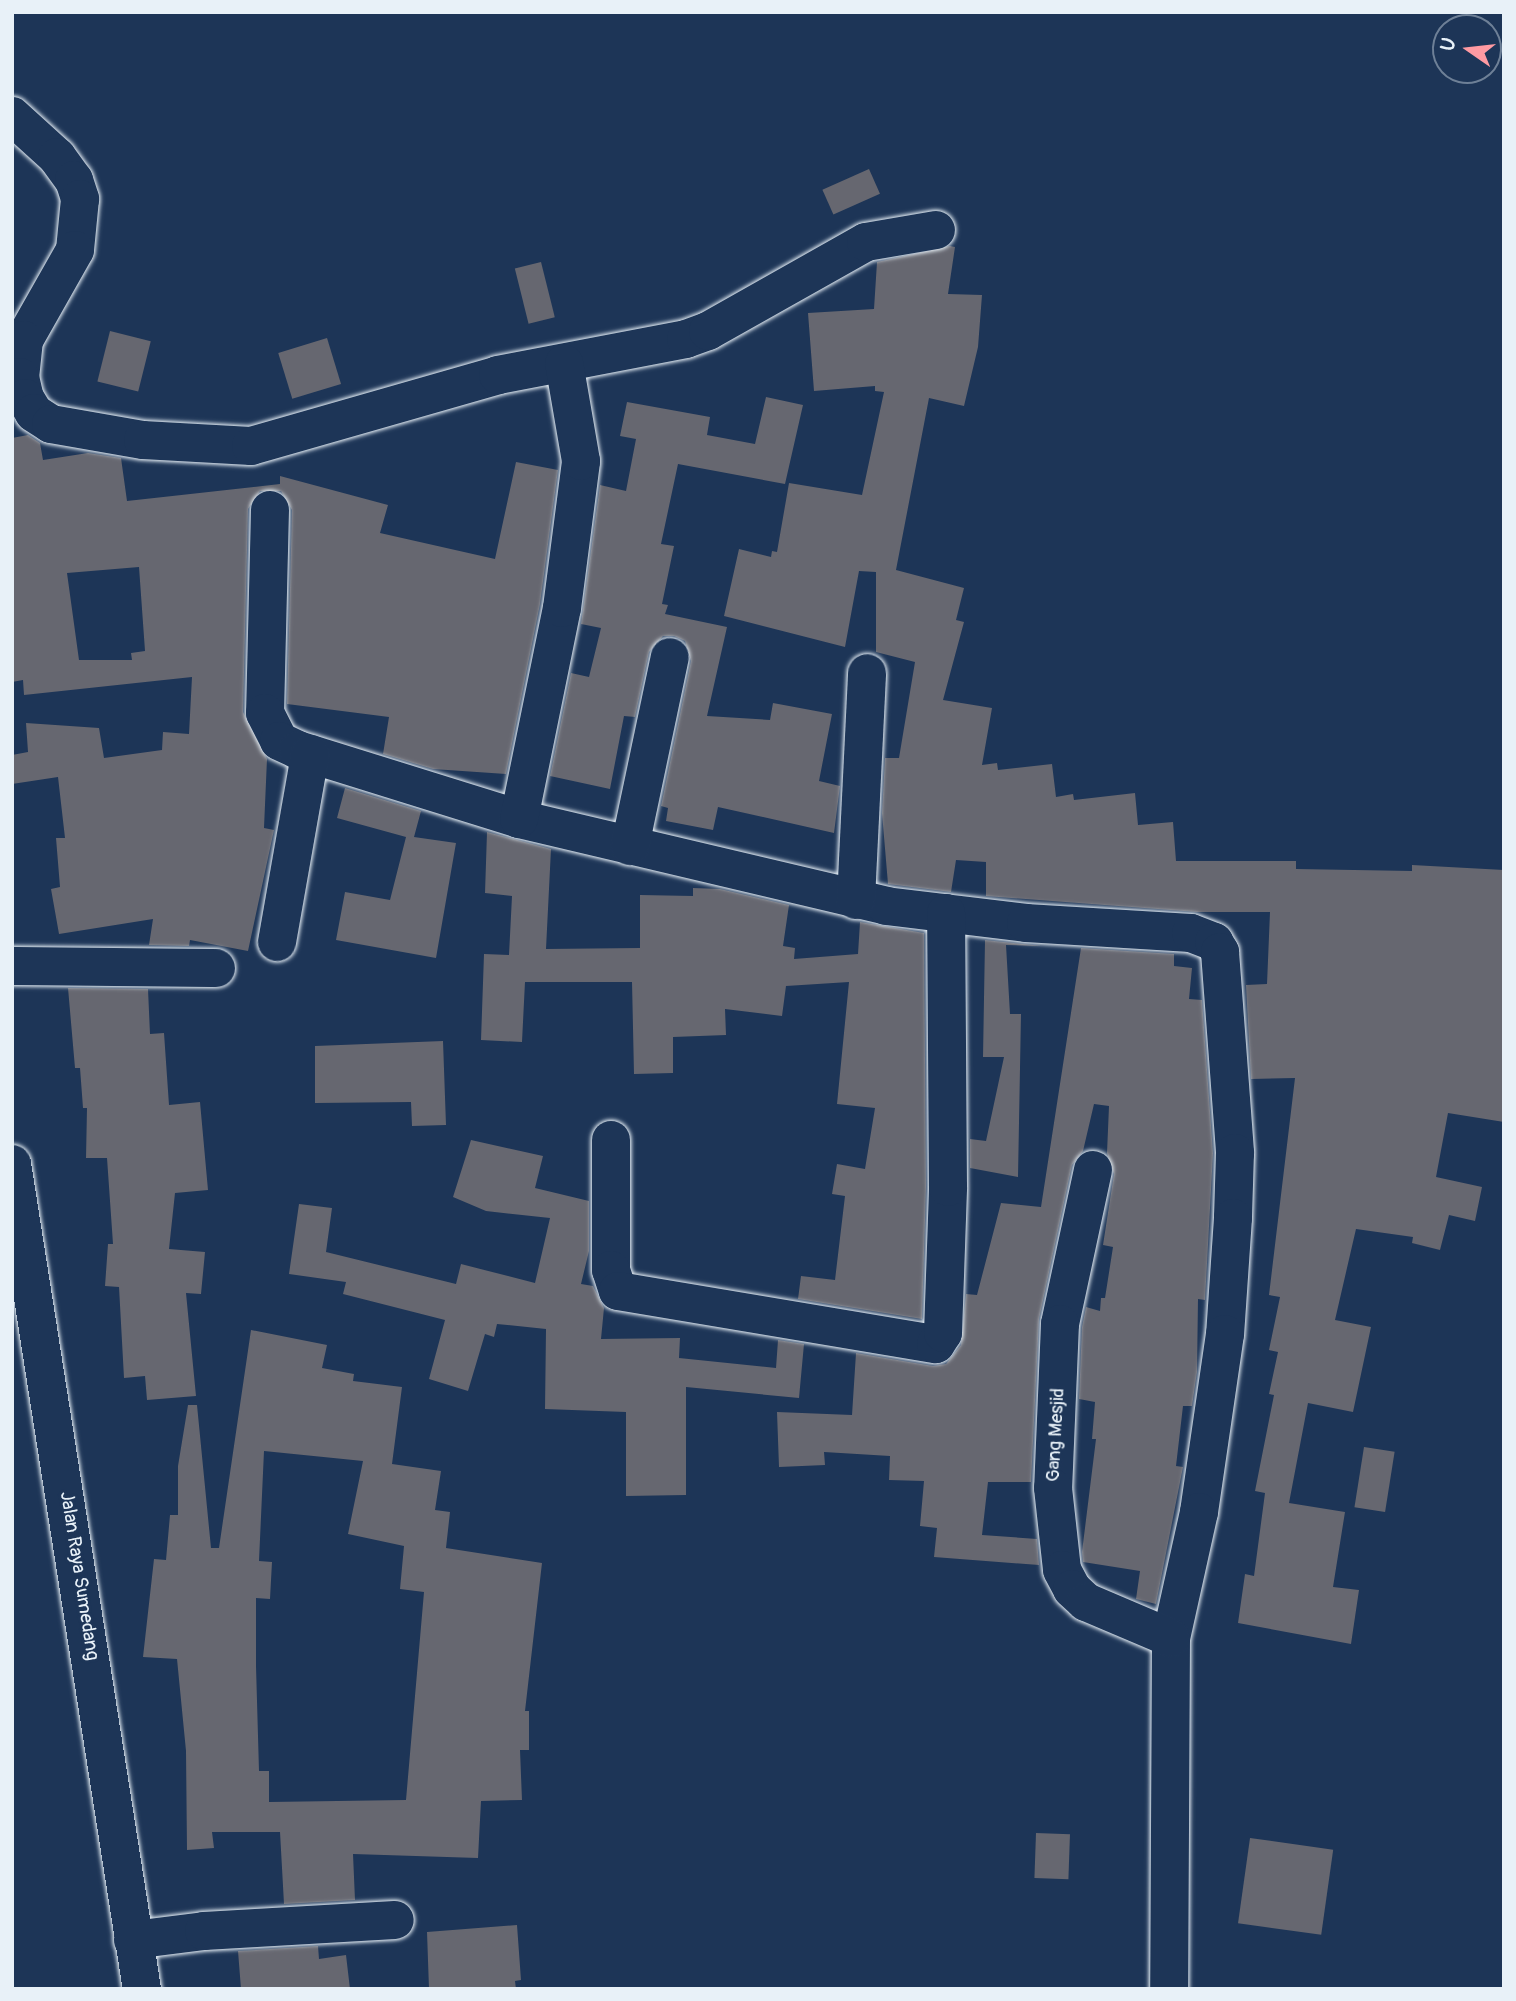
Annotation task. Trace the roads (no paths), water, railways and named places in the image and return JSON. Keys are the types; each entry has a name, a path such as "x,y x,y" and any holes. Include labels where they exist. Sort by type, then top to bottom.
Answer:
{"main road":[{"path":"12,116 57,157 74,180 80,199 75,250 33,317 19,358 25,398 34,413 51,424 143,440 251,446 498,375 708,331 866,242 936,230"},
{"path":"519,819 562,608 581,461 564,363"},
{"path":"270,510 265,713 279,741 310,754 519,819 856,900 946,913 1191,933 1214,942 1220,951 1235,1153 1229,1277 1199,1513 1171,1638 1169,1989"},
{"path":"630,846 670,657"},
{"path":"856,900 867,673"},
{"path":"277,943 310,754"},
{"path":"611,1140 611,1270 618,1291 936,1344 943,1333 948,1187 946,913"},
{"path":"12,966 216,968"},
{"name":"Jalan Raya Sumedang","path":"12,1164 142,1989"},
{"name":"Gang Mesjid","path":"1093,1170 1060,1324 1053,1488 1062,1570 1072,1589 1086,1602 1171,1638"},
{"path":"133,1940 204,1931 396,1920"}]}
